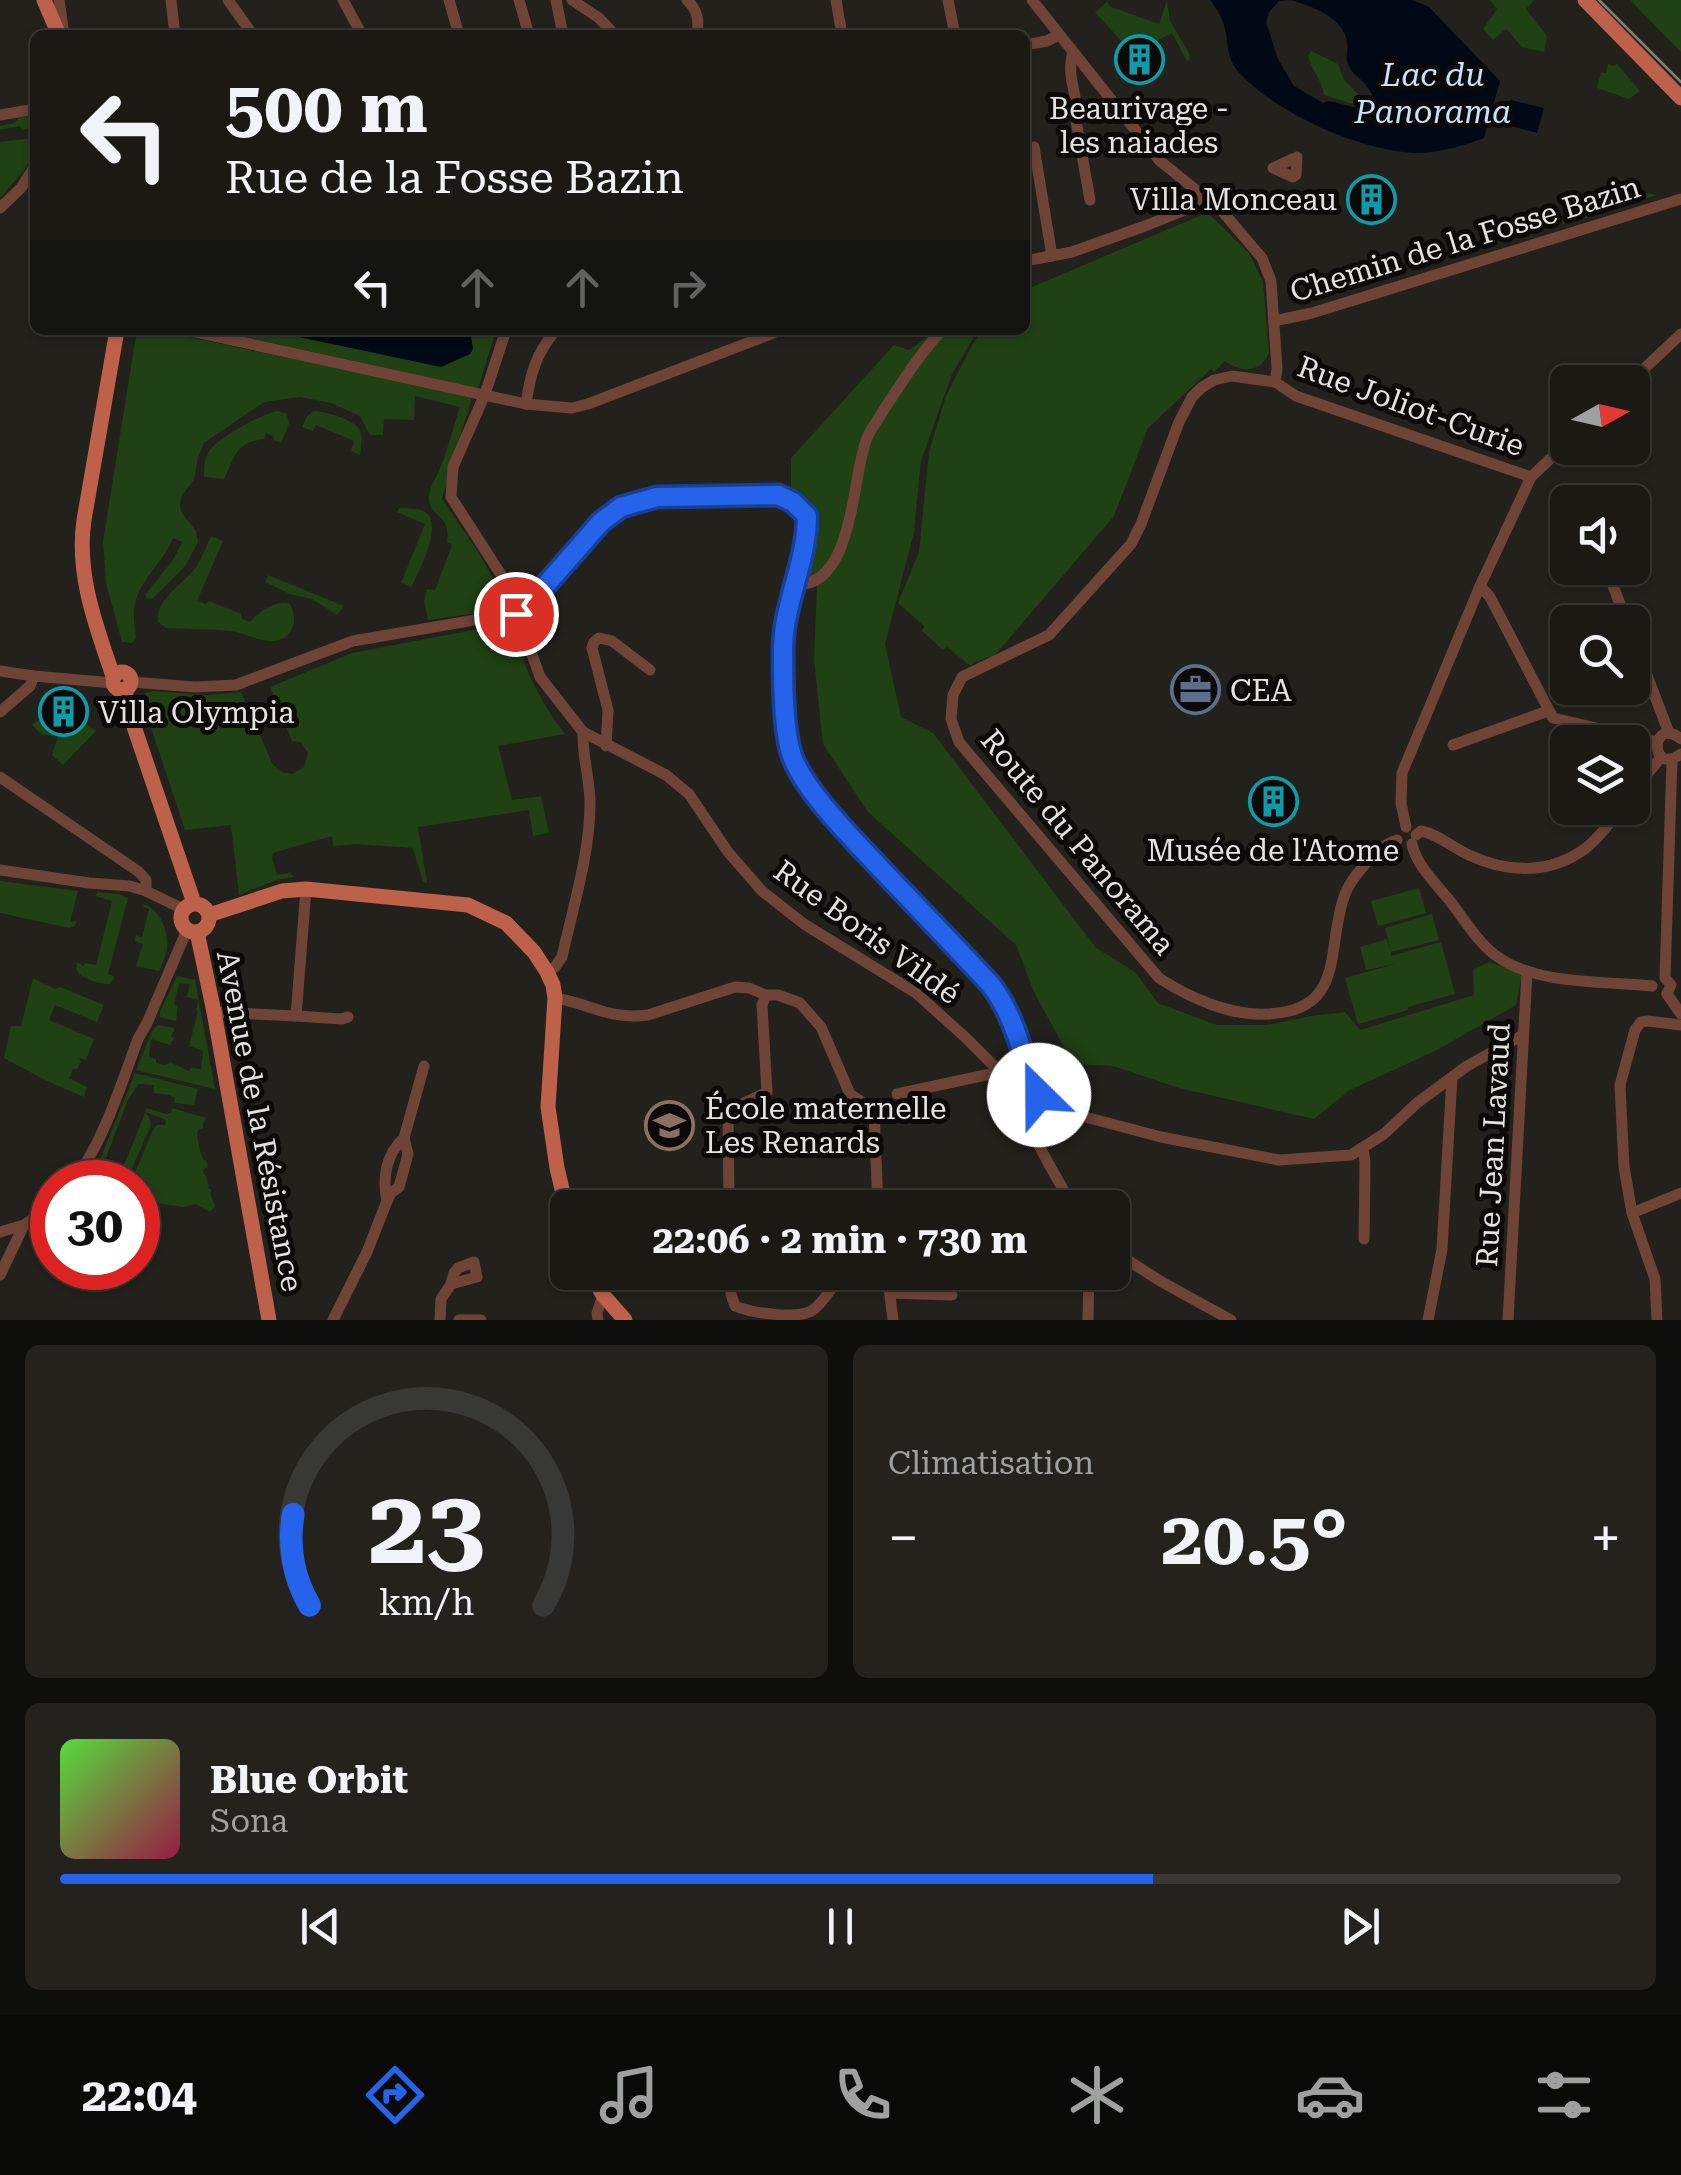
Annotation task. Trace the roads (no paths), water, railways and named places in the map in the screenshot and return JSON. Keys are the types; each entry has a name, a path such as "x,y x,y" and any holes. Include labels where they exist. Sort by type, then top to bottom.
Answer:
{"main road":[{"path":"44,0 59,30"},
{"path":"1585,0 1681,98"},
{"path":"116,335 81,552 88,595 121,680"},
{"path":"125,335 92,518 92,569 128,708 188,906"},
{"path":"209,916 282,891 306,888 468,905 506,924 525,941 547,972 556,998 548,1107 563,1190"},
{"path":"188,906 205,908 208,924 192,931 180,918 188,906"},
{"name":"Avenue de la Résistance","path":"192,931 214,1012 270,1320"},
{"path":"600,1290 625,1320"}],"street":[{"path":"59,0 62,30"},
{"path":"171,0 175,30"},
{"path":"228,0 250,30"},
{"path":"343,0 359,30"},
{"path":"449,0 458,30"},
{"path":"519,0 527,30"},
{"path":"556,0 562,30"},
{"path":"572,0 610,30"},
{"path":"687,0 694,6 696,30"},
{"path":"836,0 841,30"},
{"path":"948,0 954,30"},
{"name":"Rue Joliot-Curie","path":"1032,0 1160,161 1222,211 1262,258 1271,281 1275,382 1296,396 1531,477"},
{"path":"1030,44 1059,35"},
{"path":"1073,52 1069,67 1090,200"},
{"path":"0,115 30,109"},
{"path":"1034,146 1052,256"},
{"path":"0,208 30,173"},
{"path":"1030,260 1072,252 1190,208 1202,195"},
{"name":"Chemin de la Fosse Bazin","path":"1274,321 1312,313 1675,201"},
{"path":"1648,365 1681,334"},
{"path":"209,335 526,404 572,408 767,335"},
{"path":"504,335 486,394 453,466 450,497 507,584 540,678 583,732 590,802 582,868 562,957 547,972"},
{"path":"526,404 532,368 552,335"},
{"path":"794,585 813,582 828,571 851,513 867,438 918,355 937,335"},
{"name":"Route du Panorama","path":"1275,382 1232,376 1214,380 1192,397 1131,544 1050,635 962,676 953,695 951,719 960,742 1159,978 1178,990 1236,1012 1285,1013 1304,1006 1323,989 1346,890 1372,855 1398,840 1404,846 1411,835"},
{"path":"1550,459 1531,477 1480,586 1402,774 1401,803 1414,853 1498,957 1527,972 1652,986"},
{"path":"0,671 205,687 236,684 353,641 516,614 601,522 621,507 657,497 778,495 793,502 807,516 807,538 783,646 788,742 793,759 841,827 1003,1000 1026,1067 1024,1110 1064,1190"},
{"path":"1480,586 1553,718 1657,742"},
{"path":"606,746 608,710 592,648 594,642 599,638 612,641 650,670"},
{"path":"1650,675 1678,736 1662,736 1657,742 1657,750 1671,757"},
{"path":"0,712 30,686 34,676"},
{"path":"1453,744 1548,711"},
{"name":"Rue Boris Vildé","path":"583,732 666,776 689,794 728,852 762,892 804,924 916,993 1015,1091 1026,1094"},
{"path":"1650,776 1671,757"},
{"path":"1667,994 1671,985 1664,978 1671,757"},
{"path":"0,777 140,872 146,880 146,890"},
{"path":"1411,835 1429,832 1468,855 1517,870 1564,861 1587,847 1607,825"},
{"path":"0,870 146,890 188,906"},
{"path":"296,1016 306,888"},
{"path":"89,1160 138,1039 192,931"},
{"name":"Rue Jean Lavaud","path":"1508,1320 1527,972"},
{"path":"1652,986 1656,979 1664,978"},
{"path":"1652,986 1657,994 1667,994"},
{"path":"556,998 577,1001 614,1016 648,1015 735,987 778,994 800,1003 821,1027 850,1094 874,1110 877,1190"},
{"path":"1667,994 1681,1014"},
{"path":"729,1190 728,1111 767,1092 762,1006 766,995"},
{"path":"214,1012 342,1019 348,1016"},
{"path":"1658,1320 1655,1279 1632,1213 1624,1167 1620,1085 1635,1030 1641,1022 1681,1025"},
{"path":"1026,1094 1039,1095 1089,1118 1161,1137 1279,1160 1352,1155 1466,1066 1523,1035"},
{"path":"333,1320 387,1201 399,1187 408,1154 404,1138 424,1066"},
{"path":"897,1094 1000,1072"},
{"path":"1428,1320 1442,1249 1452,1077"},
{"path":"1363,1150 1364,1239"},
{"path":"1632,1213 1681,1193"},
{"path":"0,1232 30,1221"},
{"path":"0,1275 24,1225"},
{"path":"1130,1262 1231,1320"},
{"path":"440,1320 441,1299 451,1284"},
{"path":"732,1290 736,1306 745,1310 794,1315 812,1312 830,1290"},
{"path":"890,1290 892,1320"},
{"path":"1088,1320 1089,1290"},
{"path":"891,1294 952,1295"},
{"path":"598,1320 603,1295"},
{"path":"459,1320 480,1320"}],"water":[{"name":"Lac du Panorama","path":"1210,0 1291,0 1413,0 1429,7 1500,81 1484,138 1416,153 1370,146 1319,127 1272,101 1237,70 1222,21","holes":["1291,0 1340,25 1347,42 1348,63 1377,105 1372,112 1329,101 1323,103 1294,86 1278,59 1266,22 1279,1"]},
{"path":"1511,100 1544,108 1537,133 1504,124"},
{"path":"290,335 471,335 470,354 441,367"}],"tram line":[{"path":"1599,0 1681,82"}],"place":[{"name":"Beaurivage - les naiades","path":"1139,59"},
{"name":"Villa Monceau","path":"1372,199"},
{"name":"CEA","path":"1195,690"},
{"name":"Villa Olympia","path":"63,712"},
{"name":"Musée de l'Atome","path":"1273,801"},
{"name":"École maternelle Les Renards","path":"670,1125"}]}
